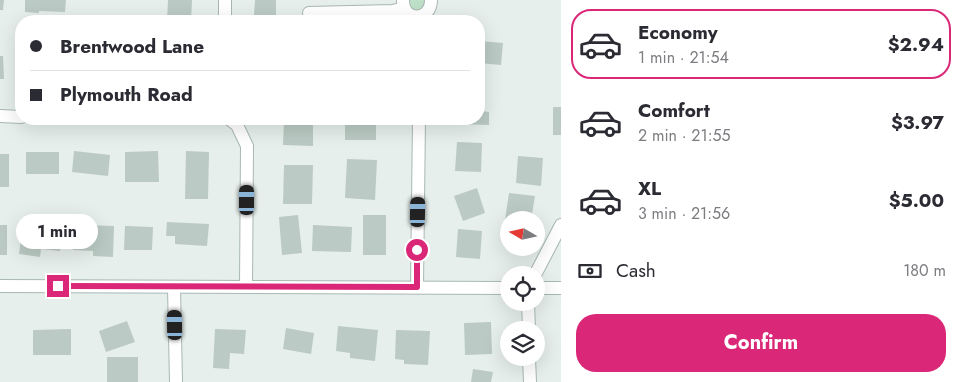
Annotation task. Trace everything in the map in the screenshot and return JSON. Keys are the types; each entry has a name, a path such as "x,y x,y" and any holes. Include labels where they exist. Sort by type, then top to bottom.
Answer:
{"street":[{"path":"225,0 225,15"},
{"path":"424,15 430,9 431,0"},
{"path":"309,13 393,11 403,4 409,15"},
{"path":"0,116 15,116"},
{"path":"237,125 247,146 246,287"},
{"path":"417,287 419,125"},
{"path":"540,266 561,225"},
{"path":"0,286 500,288"},
{"path":"174,287 176,382"},
{"path":"545,288 561,288"},
{"path":"529,366 530,382"}],"green space":[{"path":"405,0 428,0 416,15"}],"building":[{"path":"0,0 4,0 3,10 0,10"},
{"path":"25,0 66,0 65,12 25,12"},
{"path":"168,0 192,0 191,15 167,15"},
{"path":"255,0 276,0 276,15 254,15"},
{"path":"485,42 503,43 501,65 485,64"},
{"path":"0,56 3,56 4,79 0,79"},
{"path":"553,107 561,107 561,135 553,135"},
{"path":"485,112 489,112 489,125 485,125"},
{"path":"284,125 313,125 313,146 283,145"},
{"path":"345,125 376,125 376,140 345,140"},
{"path":"457,142 482,143 481,172 455,171"},
{"path":"74,151 110,155 108,176 72,172"},
{"path":"158,151 159,182 125,182 125,152"},
{"path":"186,151 209,152 208,199 185,199"},
{"path":"26,152 59,152 59,174 26,174"},
{"path":"0,154 9,154 9,187 0,187"},
{"path":"518,156 543,158 541,186 516,183"},
{"path":"347,159 377,160 375,200 345,198"},
{"path":"284,165 313,165 312,204 283,204"},
{"path":"477,188 485,213 463,221 454,196"},
{"path":"509,193 535,196 532,211 506,211"},
{"path":"298,215 302,253 282,255 279,217"},
{"path":"363,215 386,215 386,255 363,255"},
{"path":"74,220 84,220 84,225 114,226 113,257 93,256 93,251 73,250"},
{"path":"167,222 209,224 207,246 175,244 175,236 166,236"},
{"path":"23,223 63,228 60,251 41,249 40,257 19,254"},
{"path":"0,225 7,225 7,255 0,255"},
{"path":"313,225 352,227 351,252 312,251"},
{"path":"125,226 153,227 152,250 124,250"},
{"path":"458,229 482,231 480,259 456,257"},
{"path":"127,321 135,342 106,352 99,331"},
{"path":"491,322 492,354 465,355 464,323"},
{"path":"338,326 378,330 375,361 350,358 350,353 336,351"},
{"path":"286,328 314,333 311,354 283,349"},
{"path":"71,329 71,355 33,355 33,330"},
{"path":"215,329 246,330 244,354 230,353 229,369 213,368"},
{"path":"396,330 430,331 428,365 404,364 404,360 395,359"},
{"path":"107,357 138,357 138,382 107,382"},
{"path":"473,369 493,372 491,382 471,382"}],"route":[{"path":"58,286 417,287 417,250"}]}
